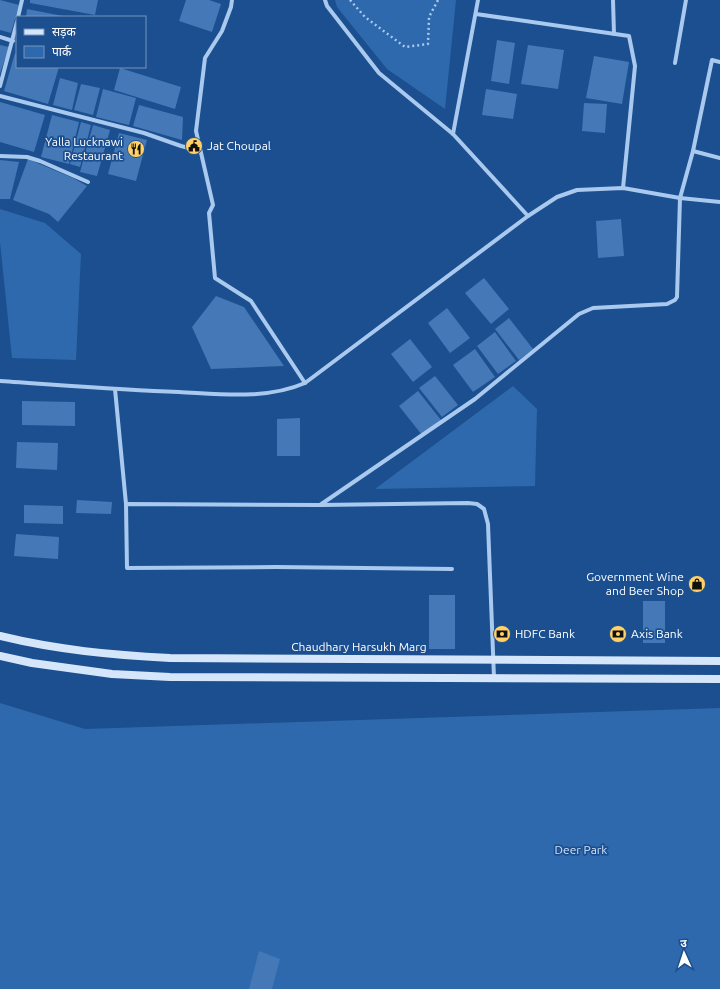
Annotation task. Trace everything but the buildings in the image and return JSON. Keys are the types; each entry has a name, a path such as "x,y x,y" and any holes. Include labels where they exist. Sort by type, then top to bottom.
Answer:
{"street":[{"path":"18,16 22,0"},
{"path":"232,0 222,31 205,58 196,131 212,205 209,213 215,278 251,301 305,383"},
{"path":"325,0 327,6 379,73 453,134 528,216"},
{"path":"453,134 478,0"},
{"path":"614,0 614,34"},
{"path":"675,63 686,0"},
{"path":"476,14 629,36 635,66 623,188"},
{"path":"0,86 16,27"},
{"path":"0,37 13,41"},
{"path":"320,505 475,399 579,314 593,308 667,304 678,297 680,198 693,152 712,60 720,62"},
{"path":"0,96 144,133 200,151"},
{"path":"693,152 720,158"},
{"path":"0,156 27,157 40,161 88,182"},
{"path":"0,381 115,389 239,394 280,391 293,388 305,383 528,216 557,197 577,190 623,188 680,198 720,202"},
{"path":"115,389 126,504 127,568 276,567 452,569"},
{"path":"126,504 476,504 484,509 488,524 494,678"},
{"name":"Chaudhary Harsukh Marg","path":"0,636 35,644 114,655 163,658 720,661"},
{"path":"0,656 32,663 112,674 163,676 720,679"}],"path":[{"path":"350,0 365,17 405,47 428,44 429,17 438,0"}],"green space":[{"path":"335,0 456,0 445,109 387,69 337,7"},
{"path":"0,209 45,223 81,254 76,360 12,358 0,242"},
{"path":"513,386 537,409 535,486 375,489"},
{"name":"Deer Park","path":"0,703 85,729 720,708 720,989 0,989"}],"place":[{"name":"Jat Choupal","path":"194,146"},
{"name":"Yalla Lucknawi Restaurant","path":"136,149"},
{"name":"Government Wine and Beer Shop","path":"697,584"},
{"name":"HDFC Bank","path":"502,634"},
{"name":"Axis Bank","path":"618,634"}]}
